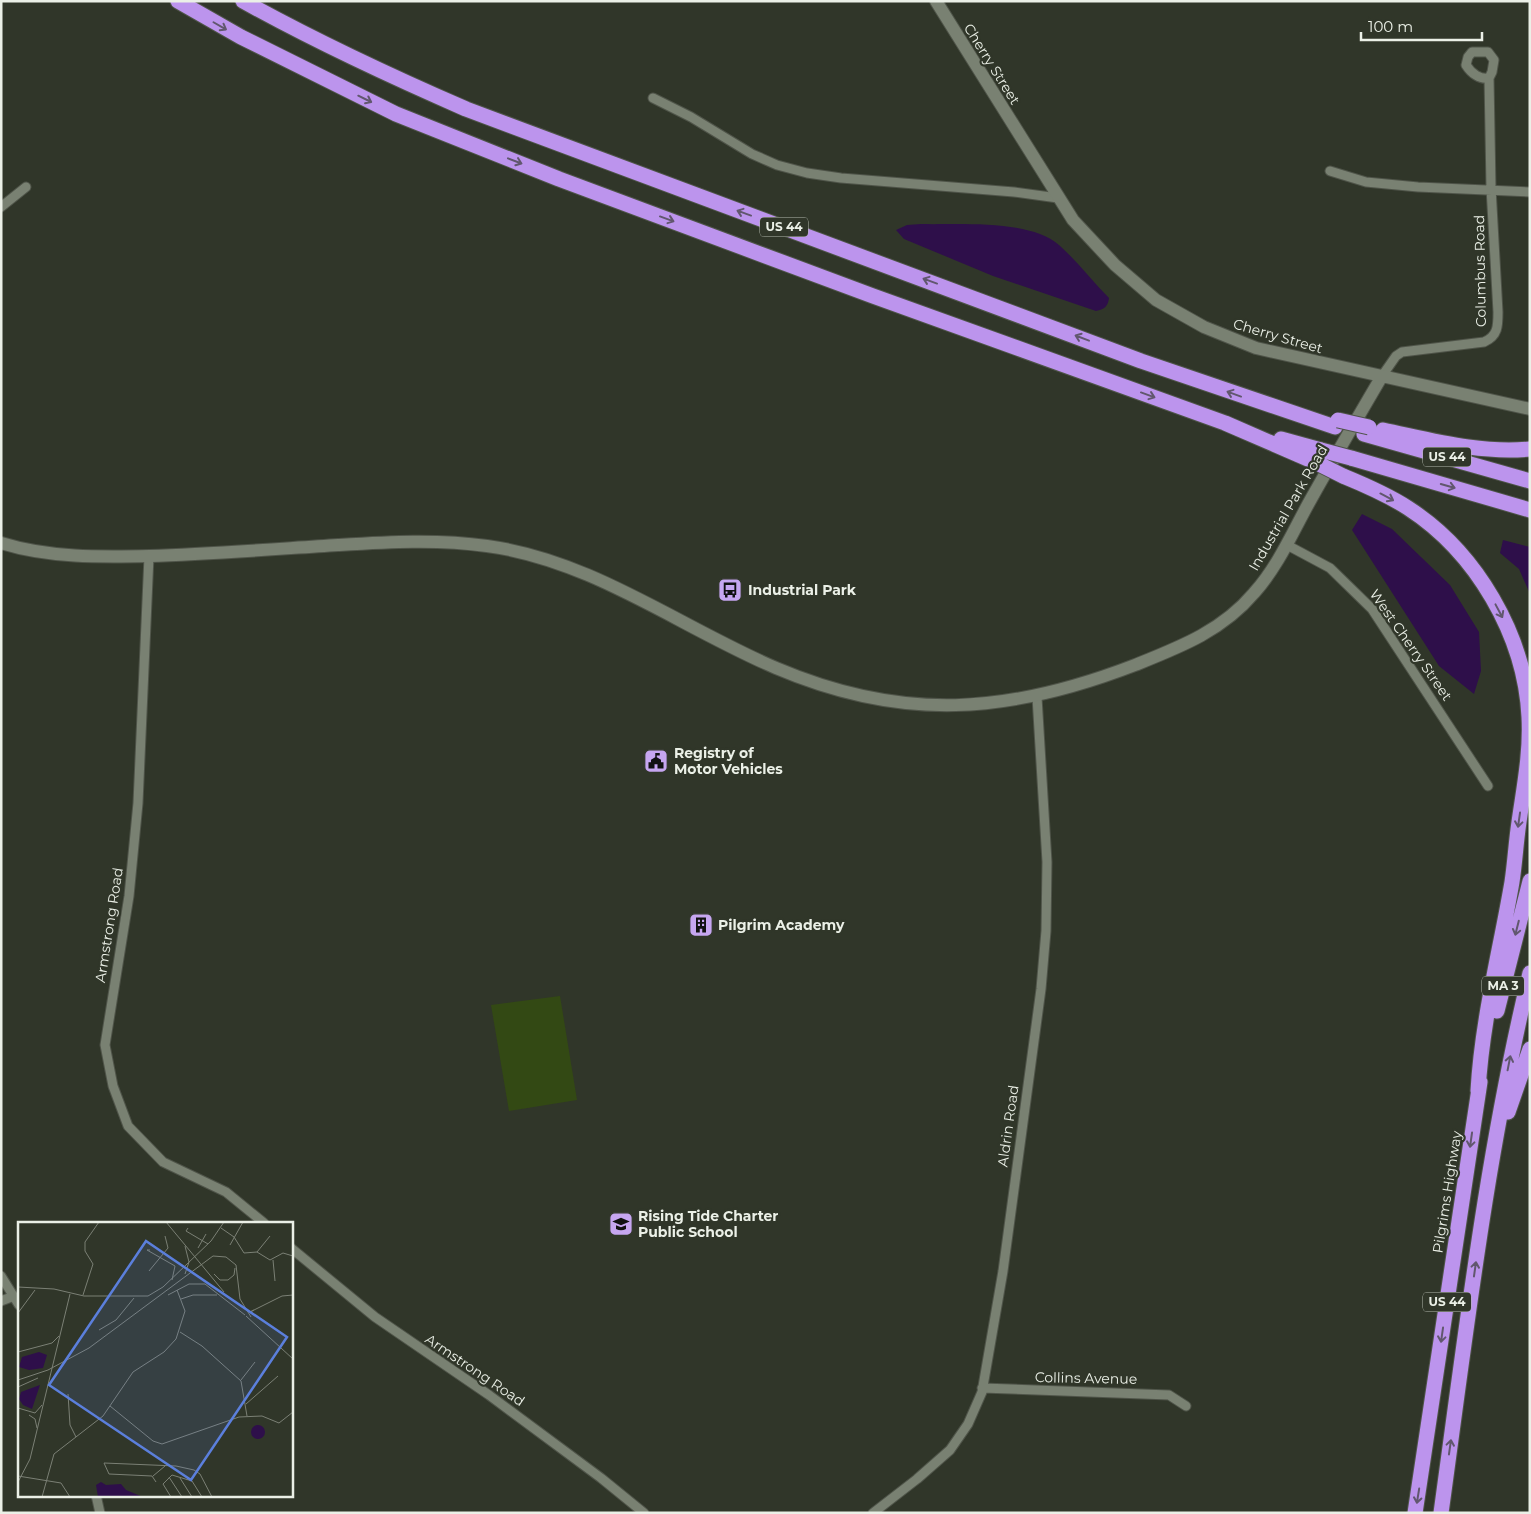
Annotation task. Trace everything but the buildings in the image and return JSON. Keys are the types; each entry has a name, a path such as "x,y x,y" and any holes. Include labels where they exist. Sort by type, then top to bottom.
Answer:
{"highway":[{"name":"US 44","path":"178,1 241,37 396,114 559,179 855,289 1318,456 1343,476 1408,507 1432,526 1460,554 1482,582 1501,612 1516,648 1524,679 1529,715 1528,764 1512,881 1481,1045 1478,1091"},
{"name":"US 44","path":"243,1 352,58 466,109 1141,361 1280,410 1367,430 1530,481"},
{"path":"1367,430 1471,447 1500,450 1530,449"},
{"path":"1318,456 1351,458 1530,510"},
{"name":"Pilgrims Highway","path":"1415,1513 1478,1091 1530,880"},
{"name":"MA 3","path":"1493,1146 1513,1043 1530,973"},
{"name":"US 44","path":"1441,1513 1493,1146 1509,1110 1530,1049"}],"street":[{"name":"Cherry Street","path":"936,1 1058,198 1083,232 1120,270 1156,300 1225,337 1283,356 1530,409"},
{"name":"Columbus Road","path":"1382,376 1396,356 1402,352 1484,342 1494,336 1498,325 1491,190 1489,78"},
{"path":"653,98 691,116 752,154 778,165 807,173 1058,198"},
{"path":"1330,171 1366,182 1418,188 1530,192"},
{"path":"1,207 26,187"},
{"name":"Industrial Park Road","path":"1,543 41,552 96,557 149,556 413,541 491,546 541,558 589,576 774,667 843,691 893,701 941,705 997,703 1037,697 1099,679 1173,650 1210,632 1238,610 1266,580 1382,376"},
{"name":"West Cherry Street","path":"1287,545 1330,568 1372,609 1488,786"},
{"name":"Armstrong Road","path":"149,556 135,831 129,896 105,1045 113,1086 128,1126 163,1162 226,1192 263,1222"},
{"name":"Aldrin Road","path":"873,1513 931,1468 950,1450 972,1416 982,1388 1004,1263 1041,989 1046,931 1047,862 1037,697"},
{"name":"Armstrong Road","path":"292,1249 375,1317 489,1395 601,1478 644,1513"},
{"path":"1,1276 18,1303"},
{"path":"1,1300 14,1296"},
{"name":"Collins Avenue","path":"982,1388 1169,1395 1186,1406"},
{"path":"96,1496 100,1513"}],"green space":[{"path":"560,996 577,1100 509,1111 491,1005"}],"shaded area":[{"path":"907,225 993,225 1030,231 1046,237 1059,245 1078,264 1109,298 1108,304 1096,311 993,276 904,239 896,230"},
{"path":"1362,514 1392,529 1450,585 1479,632 1481,671 1474,694 1439,666 1352,530"},
{"path":"1503,540 1530,547 1530,594 1519,569 1500,553"}],"place":[{"name":"Industrial Park","path":"730,590"},
{"name":"Registry of Motor Vehicles","path":"656,761"},
{"name":"Pilgrim Academy","path":"701,925"},
{"name":"Rising Tide Charter Public School","path":"621,1224"}]}
